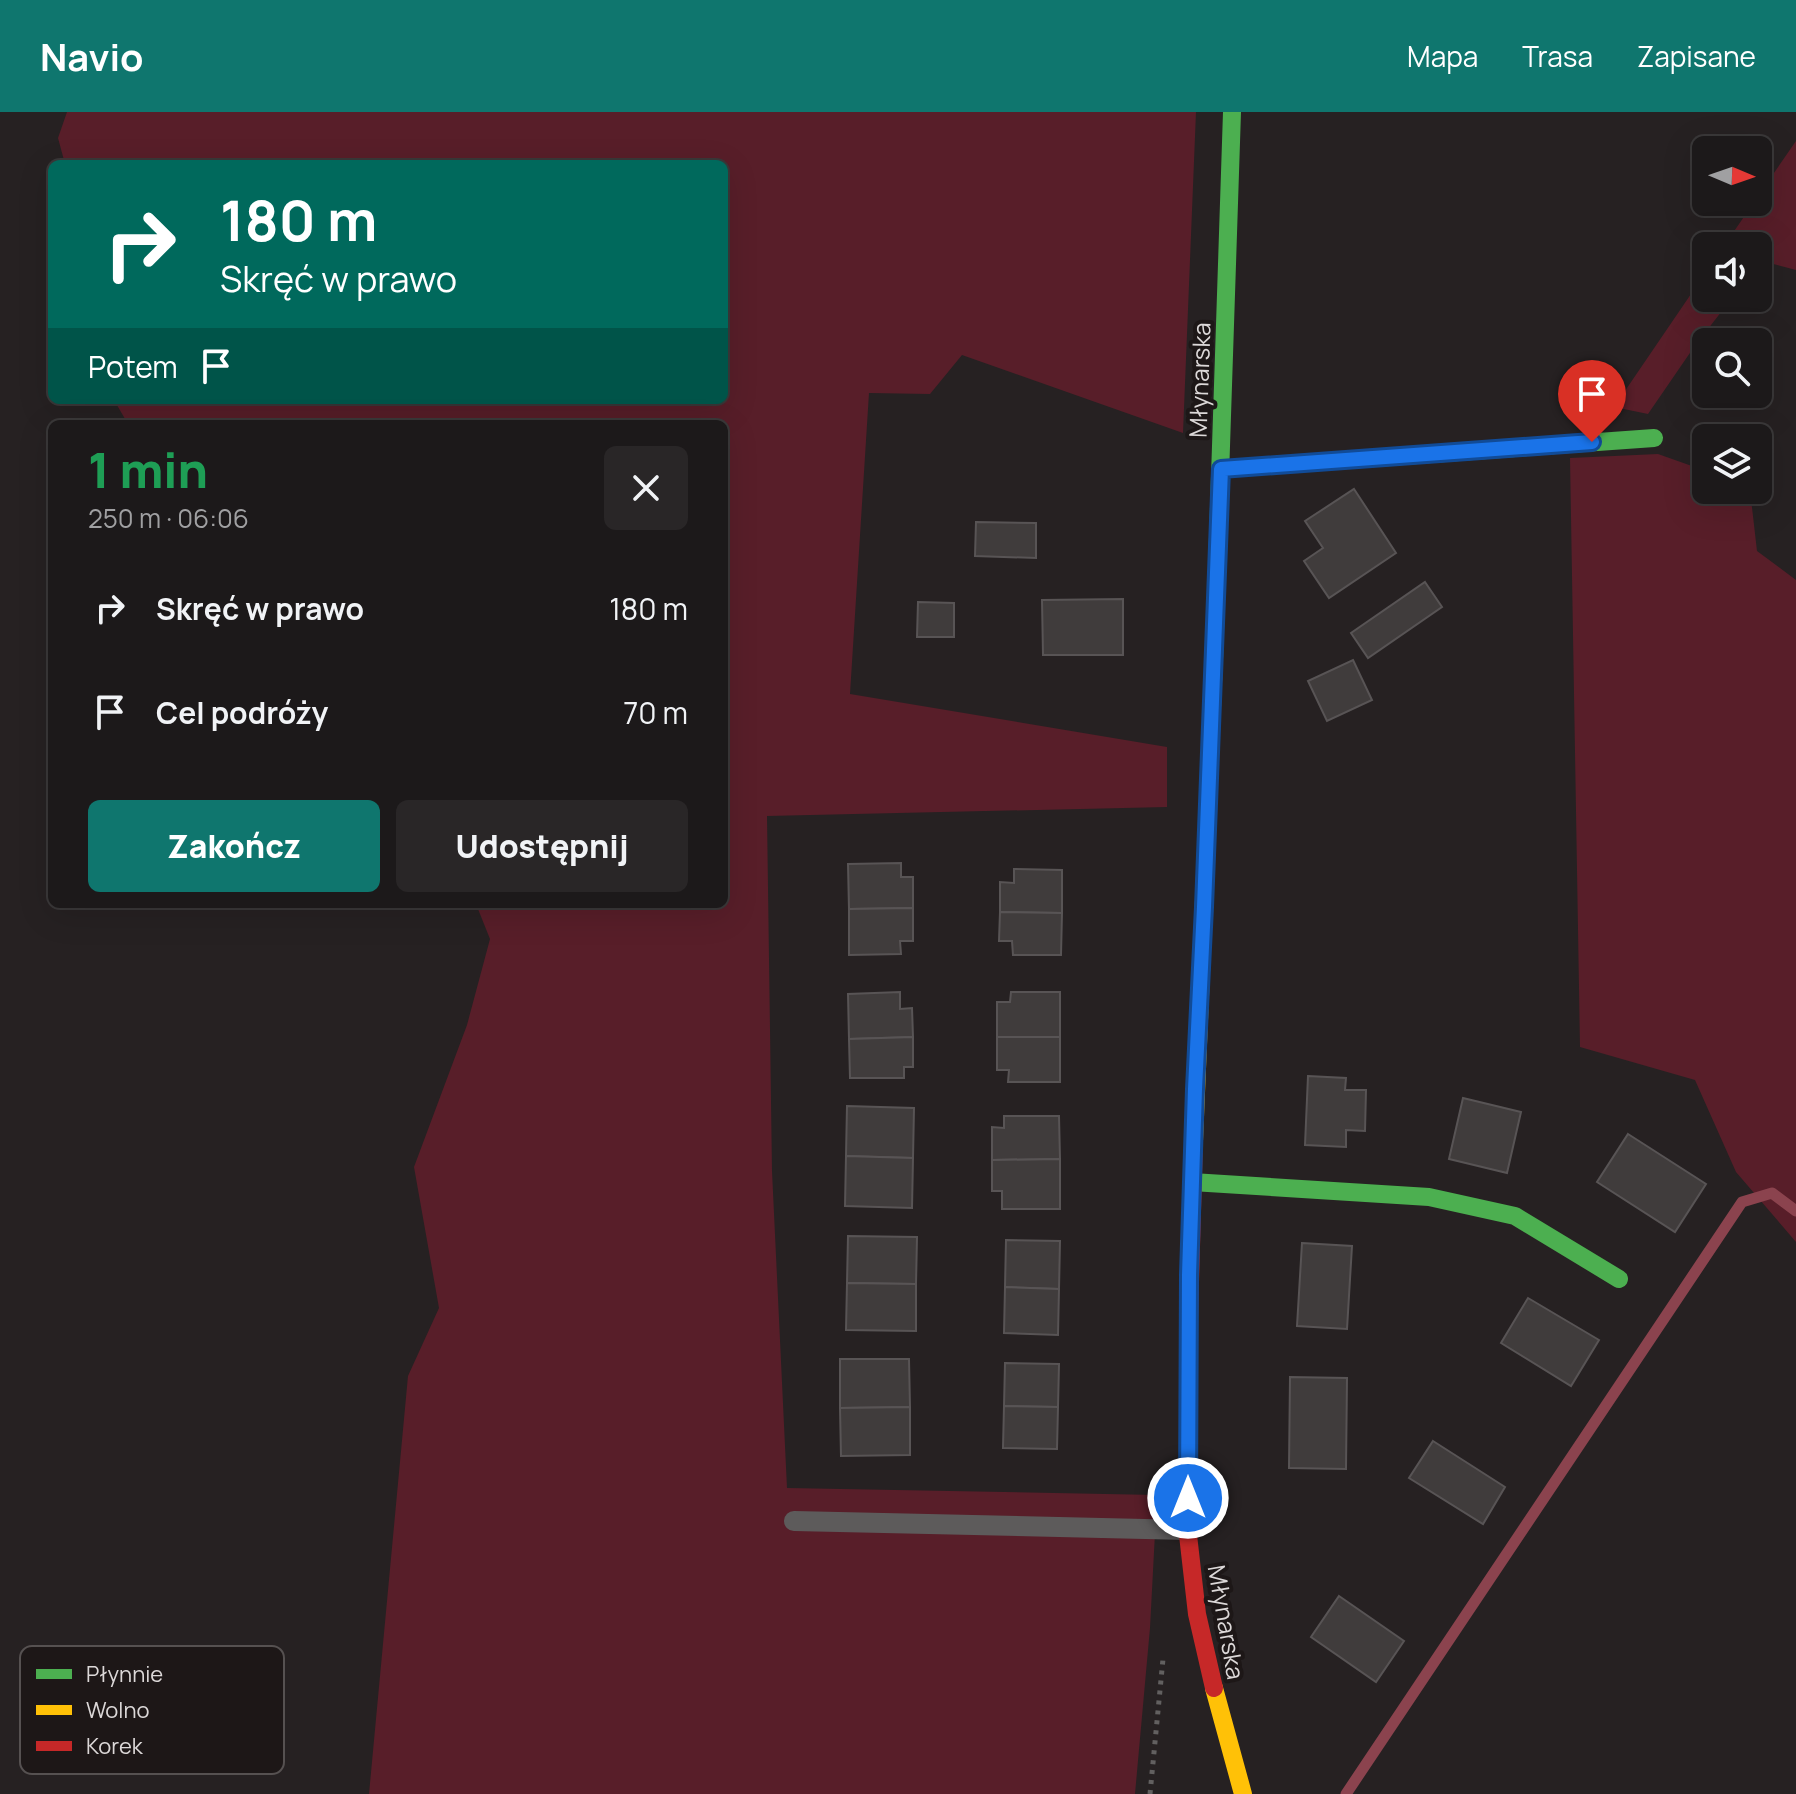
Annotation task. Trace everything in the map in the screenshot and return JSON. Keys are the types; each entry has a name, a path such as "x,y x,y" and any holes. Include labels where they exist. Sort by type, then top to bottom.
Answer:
{"street":[{"name":"Młynarska","path":"1232,112 1192,1182 1188,1530 1193,1588 1209,1668 1243,1794"},
{"path":"1221,469 1654,438"},
{"path":"1192,1182 1429,1197 1515,1216 1619,1279"}],"lane":[{"path":"794,1521 1188,1530"}],"path":[{"path":"1150,1794 1162,1660 1167,1648"}],"shaded area":[{"path":"67,112 1196,112 1183,433 962,355 930,394 869,393 850,694 1167,747 1167,807 767,816 772,1171 787,1488 1157,1495 1150,1628 1135,1794 369,1794 408,1376 439,1308 414,1167 467,1025 490,939 478,908 728,908 728,420 126,420 116,404 728,404 728,160 64,160 58,138"},
{"path":"1796,141 1796,270 1772,264 1772,232 1734,232 1744,216 1772,216 1772,176"},
{"path":"1692,293 1692,312 1721,312 1709,328 1692,328 1692,350 1648,414 1614,407"},
{"path":"1658,454 1692,466 1692,504 1752,504 1757,551 1796,580 1796,1242 1736,1172 1695,1080 1580,1047 1570,458"}],"building":[{"path":"1354,489 1396,553 1329,598 1304,561 1323,548 1305,521"},
{"path":"976,522 1036,523 1036,558 975,556"},
{"path":"1425,582 1442,607 1368,658 1351,633"},
{"path":"1123,599 1123,655 1043,655 1042,600"},
{"path":"918,602 954,603 954,637 917,637"},
{"path":"1353,660 1372,700 1327,721 1308,681"},
{"path":"901,863 901,877 913,877 913,908 849,909 848,864"},
{"path":"1014,869 1062,870 1062,913 1000,912 1000,882 1014,883"},
{"path":"913,908 913,941 900,941 901,954 849,955 849,909"},
{"path":"1000,912 1062,913 1061,955 1013,955 1012,941 999,941"},
{"path":"900,992 900,1009 912,1008 913,1037 849,1039 848,994"},
{"path":"1011,992 1060,992 1060,1037 997,1037 997,1002 1010,1002"},
{"path":"913,1037 913,1067 904,1067 904,1078 850,1078 849,1039"},
{"path":"997,1037 1060,1037 1060,1082 1008,1082 1009,1070 997,1070"},
{"path":"1308,1076 1346,1078 1345,1090 1366,1090 1365,1131 1346,1130 1346,1147 1305,1145"},
{"path":"1463,1098 1521,1112 1507,1173 1449,1159"},
{"path":"847,1106 914,1108 913,1158 846,1156"},
{"path":"1004,1116 1059,1116 1060,1159 992,1160 992,1127 1004,1128"},
{"path":"1628,1134 1706,1184 1675,1232 1597,1182"},
{"path":"846,1156 913,1158 912,1208 845,1206"},
{"path":"1060,1159 1060,1209 1002,1209 1002,1191 992,1191 992,1160"},
{"path":"848,1236 917,1237 916,1284 847,1283"},
{"path":"1006,1240 1060,1241 1059,1289 1005,1287"},
{"path":"1302,1243 1352,1246 1347,1329 1297,1326"},
{"path":"847,1283 916,1284 916,1331 846,1330"},
{"path":"1005,1287 1059,1289 1058,1335 1004,1333"},
{"path":"1528,1298 1599,1340 1571,1386 1501,1343"},
{"path":"840,1359 909,1359 910,1407 840,1408"},
{"path":"1005,1363 1059,1364 1058,1407 1004,1406"},
{"path":"1290,1377 1347,1378 1346,1469 1289,1468"},
{"path":"1004,1406 1058,1407 1057,1449 1003,1448"},
{"path":"910,1407 910,1455 841,1456 840,1408"},
{"path":"1433,1441 1505,1487 1483,1524 1409,1478"},
{"path":"1339,1596 1404,1641 1376,1682 1311,1637"}],"waterway":[{"path":"1346,1794 1742,1202 1772,1193 1796,1211"}],"traffic: fast":[{"path":"1214,659 1232,112"},
{"path":"1221,469 1654,438"},
{"path":"1192,1182 1429,1197 1515,1216 1619,1279"}],"traffic: slow":[{"path":"1194,1141 1214,659"},
{"path":"1214,1688 1243,1794"}],"traffic: jam":[{"path":"1194,1141 1188,1535 1197,1614 1214,1688"}],"route":[{"path":"1188,1498 1189,1275 1221,469 1592,442"}]}
